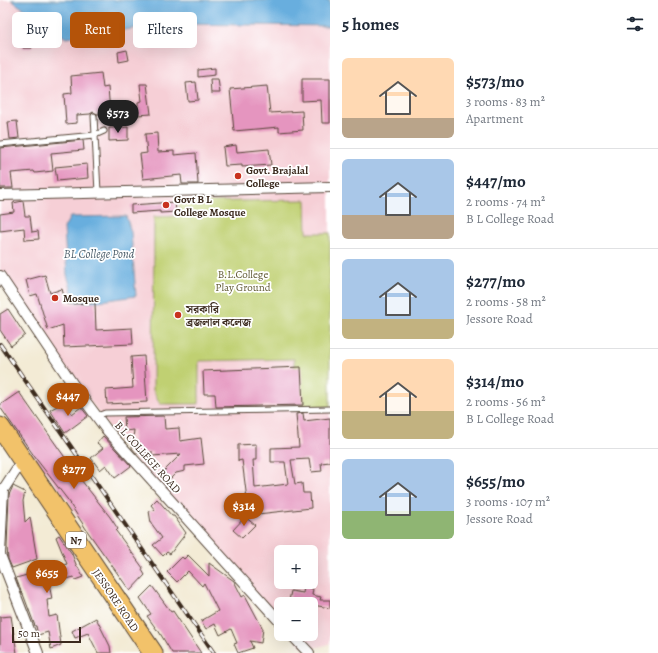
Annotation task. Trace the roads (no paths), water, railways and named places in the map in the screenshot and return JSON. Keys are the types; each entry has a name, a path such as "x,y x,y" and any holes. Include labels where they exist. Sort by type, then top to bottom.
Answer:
{"highway":[{"name":"JESSORE ROAD","path":"0,427 147,649"}],"street":[{"path":"0,195 330,187"},
{"name":"B L COLLEGE ROAD","path":"0,276 74,386 97,416 150,478 274,615"},
{"path":"22,461 3,486 0,554 38,653"},
{"path":"298,641 309,653"}],"lane":[{"path":"94,116 98,192"},
{"path":"0,144 95,135 104,131"},
{"path":"97,416 105,413 330,409"}],"water":[{"path":"11,0 330,0 330,26 197,24 197,12 133,12 133,29 125,30 125,12 70,12 70,37 66,38 62,35 62,12 28,12"},
{"name":"BL College Pond","path":"126,216 131,232 136,296 94,302 75,302 67,275 64,228 70,217"}],"railway":[{"path":"0,344 214,653"}],"place":[{"name":"Govt. Brajalal College","path":"238,176"},
{"name":"Govt B L College Mosque","path":"166,205"},
{"name":"Mosque","path":"55,298"},
{"name":"সরকারি ব্রজলাল কলেজ","path":"178,315"}],"park label":[{"name":"B.L.College Play Ground","path":"243,280"}]}
